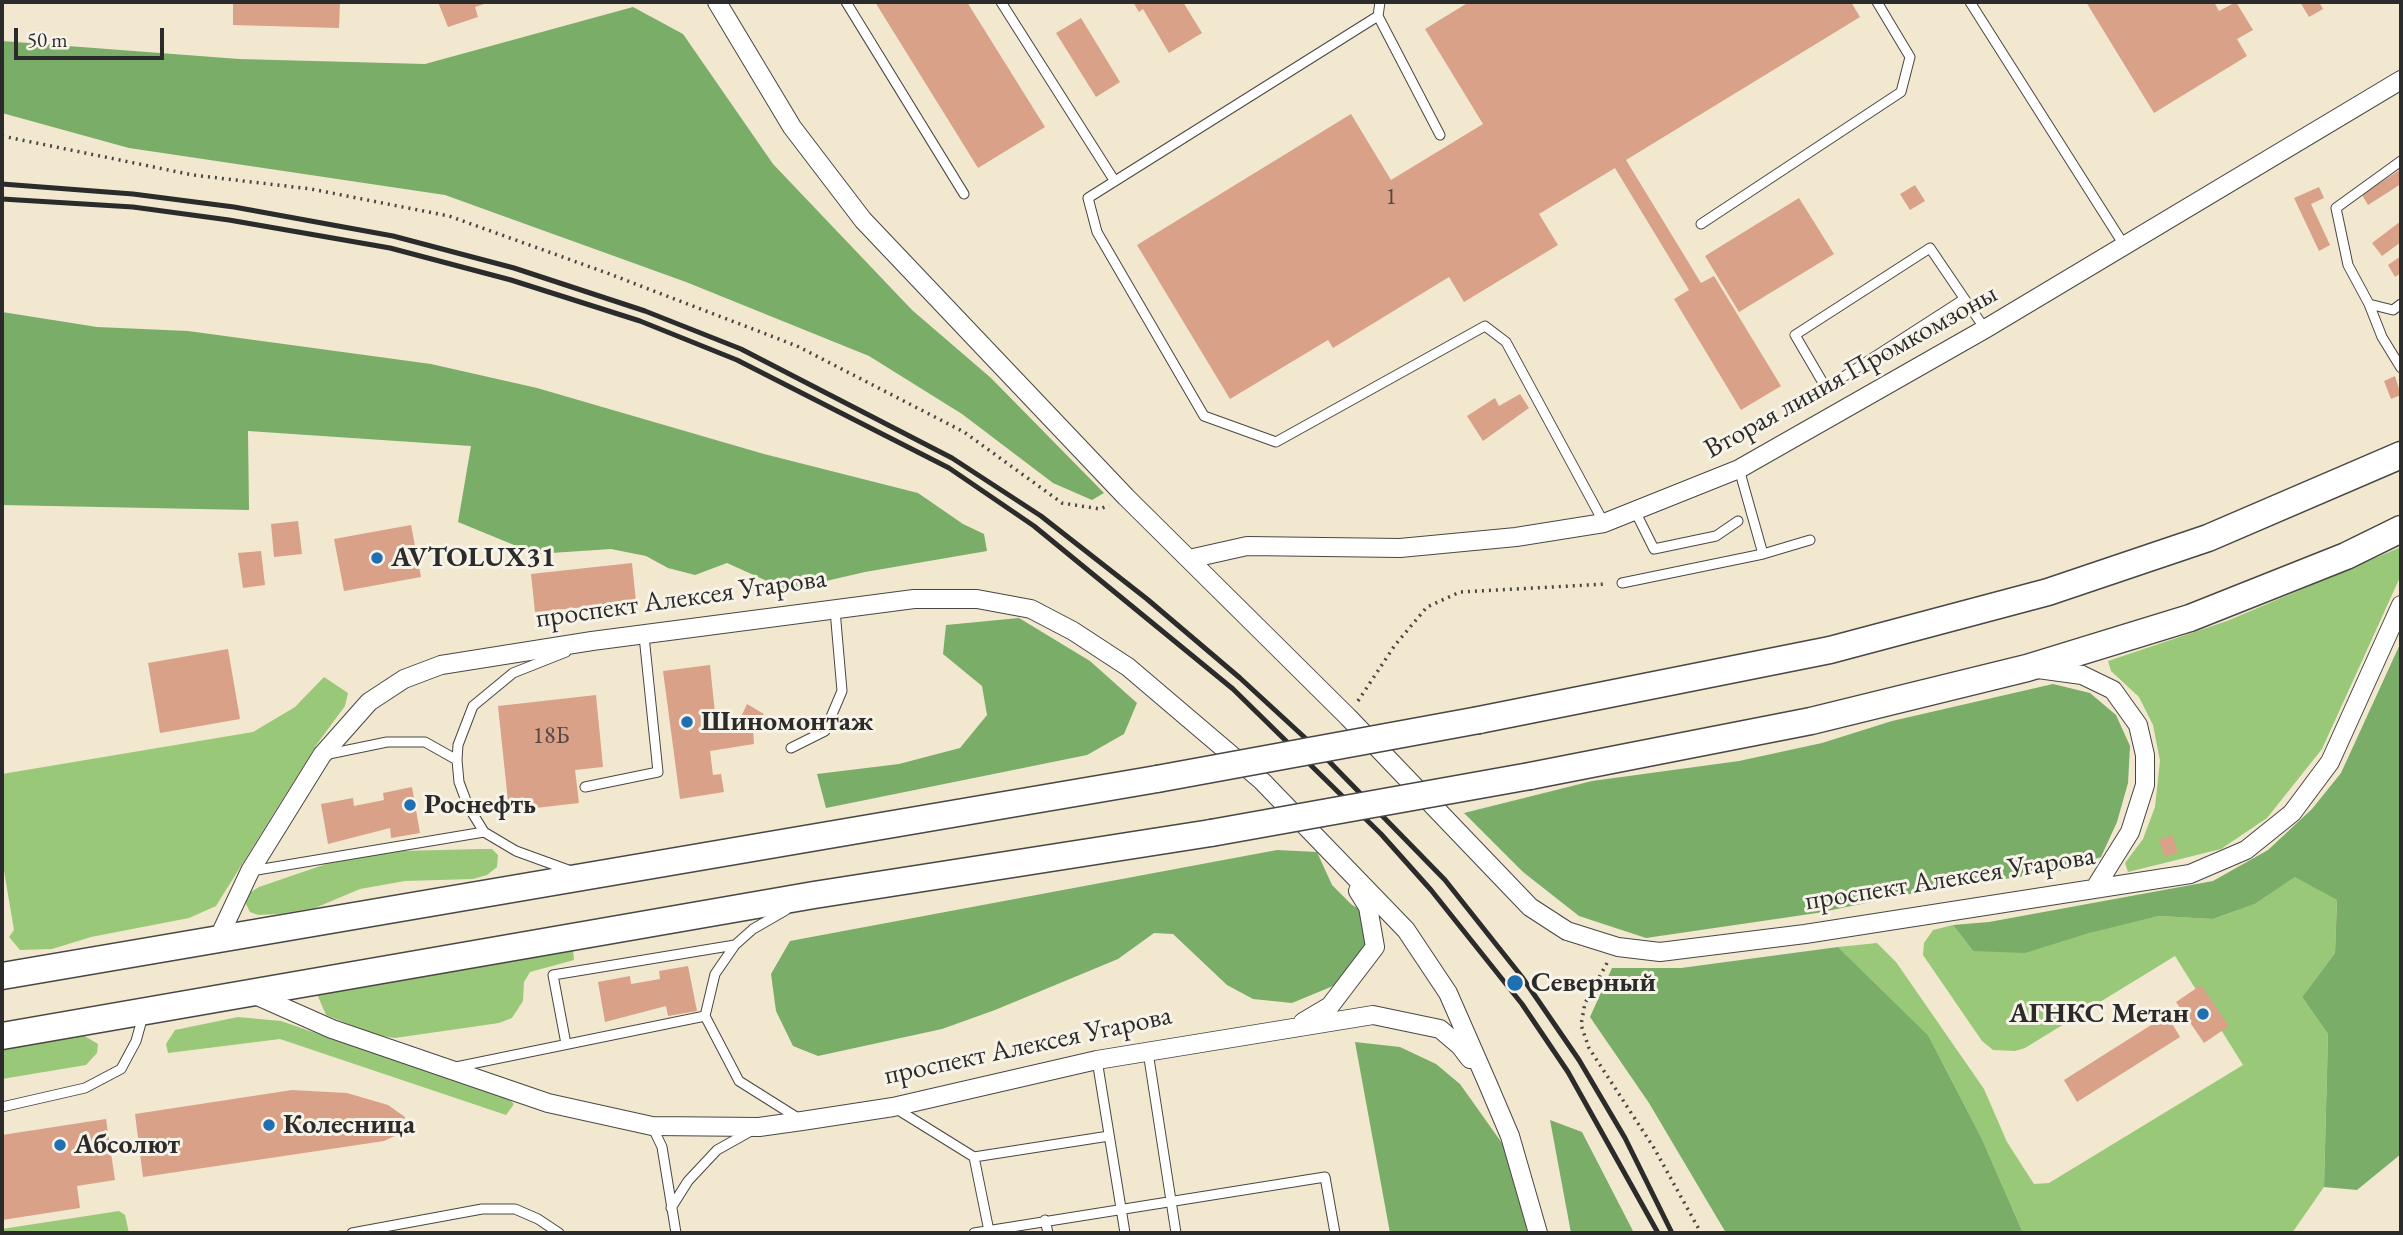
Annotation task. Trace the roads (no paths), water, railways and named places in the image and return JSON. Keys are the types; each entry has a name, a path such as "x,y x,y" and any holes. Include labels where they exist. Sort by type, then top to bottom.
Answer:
{"main road":[{"path":"2,976 1157,779 1479,720 1830,650 2048,592 2208,538 2401,455"},
{"path":"2,1036 814,895 1211,833 1530,776 1811,720 2027,668 2190,618 2346,556 2401,529"}],"street":[{"name":"проспект Алексея Угарова","path":"717,2 792,127 863,220 1126,497 1348,717 1530,907 1567,931 1618,947 1660,952 1702,948 2190,874 2246,850 2292,813 2330,762 2401,605"},
{"name":"Вторая линия Промкомзоны","path":"1189,559 1247,546 1400,548 1516,537 1604,523 1635,511 1739,469 1985,330 2401,80"},
{"name":"проспект Алексея Угарова","path":"218,939 250,871 322,755 369,702 404,679 441,665 592,641 914,599 977,599 1031,609 1073,631 1128,667 1262,781 1348,874 1406,930 1448,993 1487,1082 1510,1136 1538,1233"},
{"path":"2027,668 2082,675 2113,690 2138,725 2145,755 2146,785 2130,832 2095,888"},
{"name":"проспект Алексея Угарова","path":"1294,1028 1330,1006 1375,947 1368,907 1348,874"},
{"name":"проспект Алексея Угарова","path":"250,992 332,1029 548,1103 652,1126 759,1127 893,1107 1097,1060 1373,1015 1440,1029 1460,1046 1487,1082"}],"lane":[{"path":"846,2 964,194"},
{"path":"1000,2 1114,180"},
{"path":"1380,2 1378,16 1440,135"},
{"path":"1701,224 1901,92 1910,57 1877,2"},
{"path":"1970,2 2124,245"},
{"path":"1378,16 1088,198 1097,232 1204,416 1276,442 1485,326 1506,342 1604,523"},
{"path":"2401,161 2336,208 2348,265 2369,304 2382,337 2401,368"},
{"path":"1964,299 1826,388 1795,335 1930,248 1985,330"},
{"path":"2369,304 2393,310 2401,304"},
{"path":"1739,469 1763,554"},
{"path":"1635,511 1654,549 1716,536 1738,521"},
{"path":"1622,583 1763,554 1810,540"},
{"path":"791,748 825,730 842,691 835,610"},
{"path":"585,787 658,772 644,636"},
{"path":"582,875 516,851 484,832 468,806 459,782 457,760 458,745 473,706 513,673 592,641"},
{"path":"322,755 387,741 425,742 457,760"},
{"path":"250,871 484,832"},
{"path":"802,1121 739,1081 705,1016 715,974 735,945 752,929 814,895"},
{"path":"566,1044 552,975 735,945"},
{"path":"2,1107 85,1088 121,1069 136,1041 144,1010"},
{"path":"448,1069 705,1016"},
{"path":"1148,1052 1176,1233"},
{"path":"1097,1060 1125,1233"},
{"path":"893,1107 974,1157 1109,1136"},
{"path":"652,1126 662,1147 676,1233"},
{"path":"671,1208 688,1181 717,1150 759,1127"},
{"path":"974,1157 989,1231"},
{"path":"974,1233 1325,1177 1335,1233"},
{"path":"352,1233 398,1229 482,1209 515,1209 538,1219 559,1233"},
{"path":"1045,1220 1048,1233"}],"railway":[{"path":"2,184 133,194 234,207 393,236 514,268 645,311 741,349 952,458 1041,516 1147,599 1240,678 1315,747 1445,880 1522,977 1579,1060 1625,1138 1672,1233"},
{"path":"2,199 133,207 229,220 390,248 511,280 640,321 737,360 949,468 1034,526 1233,689 1381,834 1431,890 1522,1004 1568,1072 1658,1233"}],"place":[{"name":"AVTOLUX31","path":"377,558"},
{"name":"Шиномонтаж","path":"687,722"},
{"name":"Роснефть","path":"410,805"},
{"name":"Северный","path":"1515,983"},
{"name":"АГНКС Метан","path":"2203,1014"},
{"name":"Колесница","path":"269,1125"},
{"name":"Абсолют","path":"60,1145"}]}
